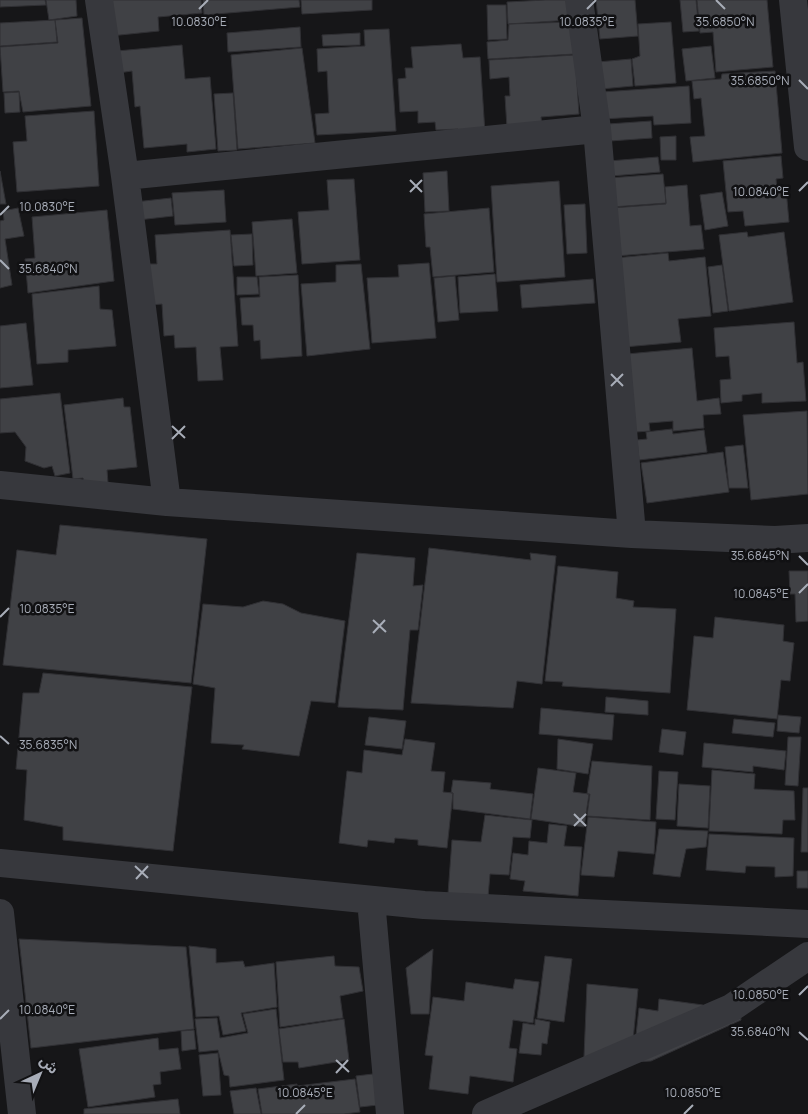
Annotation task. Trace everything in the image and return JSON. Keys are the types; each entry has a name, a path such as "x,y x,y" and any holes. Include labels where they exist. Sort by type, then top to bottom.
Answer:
{"street":[{"path":"99,0 125,176 168,502"},
{"path":"579,0 597,128 632,534"},
{"path":"793,0 808,145"},
{"path":"125,176 597,128"},
{"path":"0,486 168,502 632,534 775,540 808,538"},
{"path":"0,863 424,905 808,924"},
{"path":"371,900 390,1114"},
{"path":"0,913 22,1114"},
{"path":"486,1114 731,1008 808,956"}],"building":[{"path":"0,0 45,0 46,5 0,7"},
{"path":"46,0 76,0 77,16 49,20"},
{"path":"106,0 201,0 202,13 158,17 159,31 110,36"},
{"path":"203,0 299,0 300,7 204,15"},
{"path":"301,0 372,0 372,10 302,14"},
{"path":"570,0 571,20 508,24 507,2"},
{"path":"596,0 635,0 638,36 600,39"},
{"path":"680,0 696,0 699,31 683,32"},
{"path":"697,0 767,0 773,67 716,72 713,32 700,33"},
{"path":"487,5 506,5 507,39 488,40"},
{"path":"82,18 91,106 23,112 19,91 3,92 0,47 58,43 55,20"},
{"path":"55,20 57,42 0,46 0,23"},
{"path":"572,22 575,54 488,59 487,42 508,40 509,24"},
{"path":"671,22 676,83 635,86 632,59 640,56 638,24"},
{"path":"300,27 301,47 228,52 227,33"},
{"path":"389,29 396,131 317,135 315,114 329,113 327,71 318,72 317,49 365,46 364,30"},
{"path":"360,33 360,45 323,46 322,35"},
{"path":"461,44 463,58 480,57 485,133 458,135 458,129 436,130 435,122 418,123 418,111 400,112 398,79 406,78 405,68 413,68 411,47"},
{"path":"182,45 185,79 210,77 216,149 187,152 187,144 144,148 140,106 135,107 132,71 118,73 117,51"},
{"path":"711,46 715,78 686,81 682,49"},
{"path":"302,48 315,143 238,149 231,55"},
{"path":"575,55 579,114 541,117 542,126 507,128 505,96 510,96 509,77 490,79 489,60"},
{"path":"631,59 633,86 601,89 598,62"},
{"path":"775,71 782,153 693,162 690,137 705,136 701,98 694,99 692,81 721,79 722,74"},
{"path":"689,86 691,123 654,125 653,116 603,119 602,92"},
{"path":"19,92 20,112 5,113 4,93"},
{"path":"233,93 237,150 218,151 214,94"},
{"path":"94,111 99,186 17,192 13,142 27,141 25,116"},
{"path":"651,121 652,138 610,141 608,124"},
{"path":"676,136 676,160 661,160 660,137"},
{"path":"781,156 783,178 776,179 777,190 786,189 789,222 745,226 743,211 728,212 723,161"},
{"path":"658,157 660,172 611,176 609,161"},
{"path":"0,171 6,204 0,204"},
{"path":"447,171 449,211 425,212 423,173"},
{"path":"663,174 666,203 612,207 609,178"},
{"path":"354,179 360,260 302,264 298,212 329,210 327,180"},
{"path":"559,181 565,277 497,282 491,186"},
{"path":"687,185 690,226 701,225 704,249 616,256 612,208 666,204 665,187"},
{"path":"224,190 226,222 175,225 172,193"},
{"path":"722,192 728,226 705,230 700,195"},
{"path":"171,198 173,216 138,220 135,202"},
{"path":"585,204 587,253 567,254 564,205"},
{"path":"18,208 24,236 5,239 12,285 0,288 0,221 4,220 3,211"},
{"path":"489,208 494,272 433,277 430,247 426,247 424,214"},
{"path":"107,210 114,281 28,293 25,259 35,258 32,217"},
{"path":"292,219 297,273 256,276 252,222"},
{"path":"230,230 238,346 220,347 223,380 198,381 196,347 175,348 174,335 164,336 162,304 150,305 148,264 157,264 155,235"},
{"path":"747,232 748,237 784,232 793,302 729,311 719,235"},
{"path":"252,234 253,265 234,266 231,235"},
{"path":"668,253 669,261 705,257 711,316 678,319 681,342 624,347 615,258"},
{"path":"429,263 436,338 372,343 367,278 399,277 398,265"},
{"path":"361,264 370,349 307,356 301,284 336,282 336,265"},
{"path":"722,265 728,311 713,313 708,267"},
{"path":"495,274 498,311 460,313 458,277"},
{"path":"298,275 302,356 261,359 260,340 254,341 253,325 242,325 240,298 260,297 259,277"},
{"path":"455,276 459,320 438,322 434,278"},
{"path":"237,277 257,277 259,294 237,295"},
{"path":"593,279 595,303 522,308 520,285"},
{"path":"99,286 100,309 112,310 116,346 68,350 68,362 37,364 32,294"},
{"path":"794,322 797,363 803,362 806,401 762,403 762,393 742,395 742,401 721,403 720,380 731,379 729,356 716,357 714,328"},
{"path":"26,323 33,385 0,388 0,326"},
{"path":"692,348 697,401 719,398 721,414 703,415 704,428 673,431 673,421 649,423 650,431 636,432 627,354"},
{"path":"60,393 70,473 55,476 52,466 44,468 25,461 26,447 15,432 0,433 0,399"},
{"path":"123,398 124,407 130,407 137,467 107,470 108,483 85,485 83,478 73,479 64,405"},
{"path":"807,411 808,494 751,500 743,415"},
{"path":"672,429 673,434 704,430 707,452 639,460 637,440 647,439 646,432"},
{"path":"743,445 748,488 729,488 725,447"},
{"path":"723,452 729,492 647,503 641,463"},
{"path":"60,525 207,539 191,683 3,665 17,550 56,555"},
{"path":"429,548 531,560 530,553 556,556 542,684 517,681 513,708 411,703"},
{"path":"357,553 415,558 413,586 423,585 418,630 410,630 403,710 338,707"},
{"path":"558,566 618,572 616,598 634,601 633,607 676,609 670,693 562,686 563,682 545,681"},
{"path":"789,571 808,571 808,621 796,622 795,594 790,594"},
{"path":"263,601 283,604 301,613 345,621 335,703 311,701 299,756 242,749 244,745 211,743 215,688 193,684 203,604 243,607"},
{"path":"715,617 784,625 783,641 794,643 790,681 781,680 777,719 687,710 694,636 713,638"},
{"path":"43,673 192,687 173,851 63,840 63,827 24,820 27,770 16,769 23,693 39,693"},
{"path":"606,697 648,701 648,715 605,712"},
{"path":"541,708 614,715 612,740 539,734"},
{"path":"778,715 801,717 799,733 777,731"},
{"path":"369,717 406,721 402,749 365,745"},
{"path":"734,719 775,723 773,737 732,733"},
{"path":"662,729 686,732 683,755 659,752"},
{"path":"788,737 801,737 798,786 785,785"},
{"path":"405,739 435,743 431,771 445,772 443,792 453,793 447,848 418,845 418,840 395,838 394,843 368,840 367,847 339,843 347,771 362,773 364,750 402,755"},
{"path":"558,739 593,744 588,774 557,769"},
{"path":"704,743 786,751 784,770 753,766 753,772 702,767"},
{"path":"592,761 652,766 650,820 587,816 590,794 587,794"},
{"path":"538,768 576,773 573,792 589,794 584,827 531,819"},
{"path":"712,770 755,774 754,789 794,791 795,820 783,820 782,834 709,831"},
{"path":"659,771 678,772 675,820 656,819"},
{"path":"453,780 491,783 490,789 533,794 530,819 453,809 453,793 451,793"},
{"path":"679,784 710,786 708,828 677,826"},
{"path":"803,788 808,788 808,852 801,852"},
{"path":"485,815 532,820 530,838 513,837 509,875 490,874 488,897 448,894 452,840 481,842"},
{"path":"588,817 656,822 654,854 618,851 614,877 581,875"},
{"path":"549,824 567,826 564,846 582,847 578,896 523,891 525,881 510,879 513,853 528,855 529,841 547,843"},
{"path":"659,829 708,831 706,847 686,849 680,877 653,874"},
{"path":"709,834 794,838 793,876 775,877 775,867 746,866 745,873 706,870"},
{"path":"797,871 808,871 808,888 797,888"},
{"path":"19,939 186,947 194,1029 31,1048"},
{"path":"189,946 216,949 216,963 243,961 245,967 274,963 277,1007 241,1013 246,1031 223,1035 219,1016 196,1017"},
{"path":"433,949 429,1014 411,1014 406,968"},
{"path":"334,956 335,966 359,967 363,991 340,996 343,1018 280,1027 276,962"},
{"path":"545,956 572,959 564,1022 537,1018"},
{"path":"515,979 539,982 533,1023 513,1020 509,1048 517,1049 513,1082 470,1076 468,1094 429,1089 433,1056 425,1055 433,997 464,1001 466,982 513,989"},
{"path":"587,984 638,989 631,1061 583,1081"},
{"path":"659,999 703,1005 702,1011 740,1012 741,1020 651,1061 633,1062 639,1008 658,1011"},
{"path":"276,1009 284,1080 230,1087 229,1076 224,1075 218,1050 199,1052 195,1019 217,1018 220,1038 248,1033 243,1014"},
{"path":"344,1019 349,1060 299,1068 298,1062 283,1062 279,1029"},
{"path":"535,1019 550,1022 547,1044 542,1043 541,1055 519,1053 523,1023 535,1025"},
{"path":"194,1030 196,1049 182,1051 181,1031"},
{"path":"158,1038 159,1050 178,1048 181,1069 160,1072 161,1084 153,1085 155,1097 88,1107 79,1049"},
{"path":"218,1053 221,1095 203,1096 199,1055"},
{"path":"373,1074 378,1105 360,1107 356,1076"},
{"path":"355,1079 360,1112 344,1114 262,1114 258,1089"},
{"path":"256,1088 261,1114 234,1114 230,1091"},
{"path":"178,1099 180,1114 84,1114 84,1109"}]}
